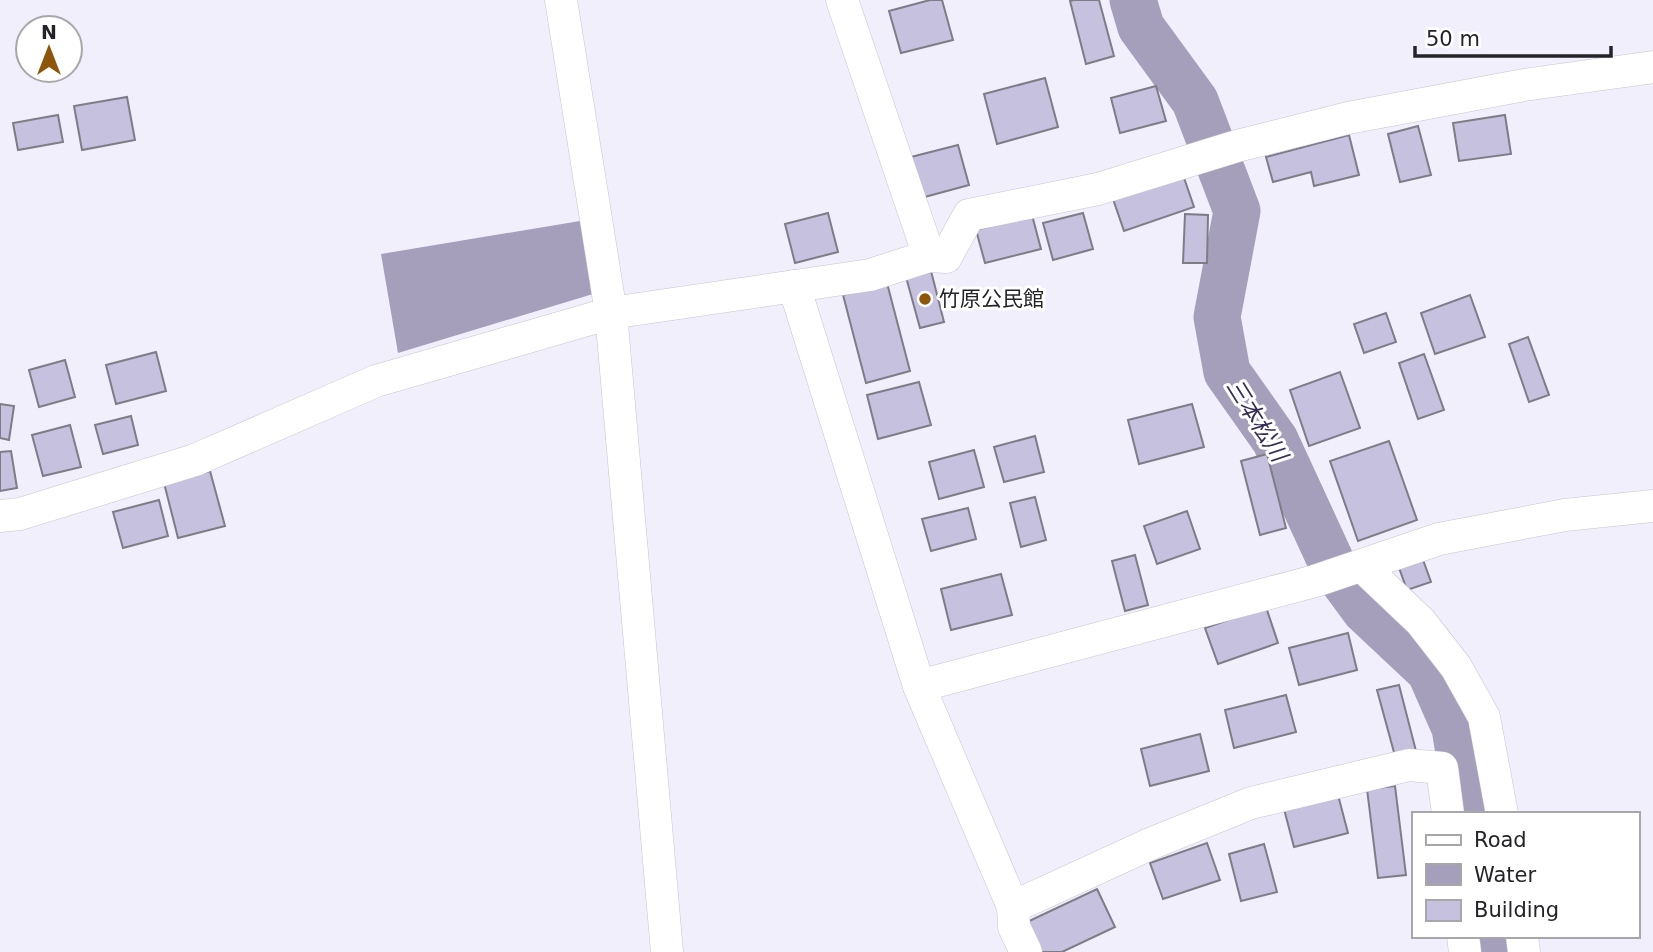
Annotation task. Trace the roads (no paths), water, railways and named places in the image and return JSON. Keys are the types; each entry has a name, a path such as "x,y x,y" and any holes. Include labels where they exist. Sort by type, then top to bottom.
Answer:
{"street":[{"path":"561,0 611,313 667,952"},
{"path":"842,0 929,256"},
{"path":"0,516 20,514 195,460 376,381 611,313 870,275 929,256 946,257 969,215 1098,189 1237,146 1360,116 1524,85 1653,67"},
{"path":"794,286 919,686 1013,907 1014,927 1026,952"},
{"path":"919,686 1315,581 1439,539 1565,515 1653,506"},
{"path":"1362,566 1421,622 1456,667 1484,717 1502,812"},
{"path":"1013,907 1150,844 1251,803 1409,765 1442,768 1448,812"}],"water":[{"path":"580,221 593,294 398,353 381,254"}],"waterway":[{"name":"三本松川","path":"1133,0 1141,27 1195,101 1237,211 1217,317 1227,372 1275,440 1334,568 1365,610 1430,671 1455,728 1469,812"},
{"name":"三本松川","path":"1489,938 1491,952"}],"place":[{"name":"竹原公民館","path":"925,299"}]}
